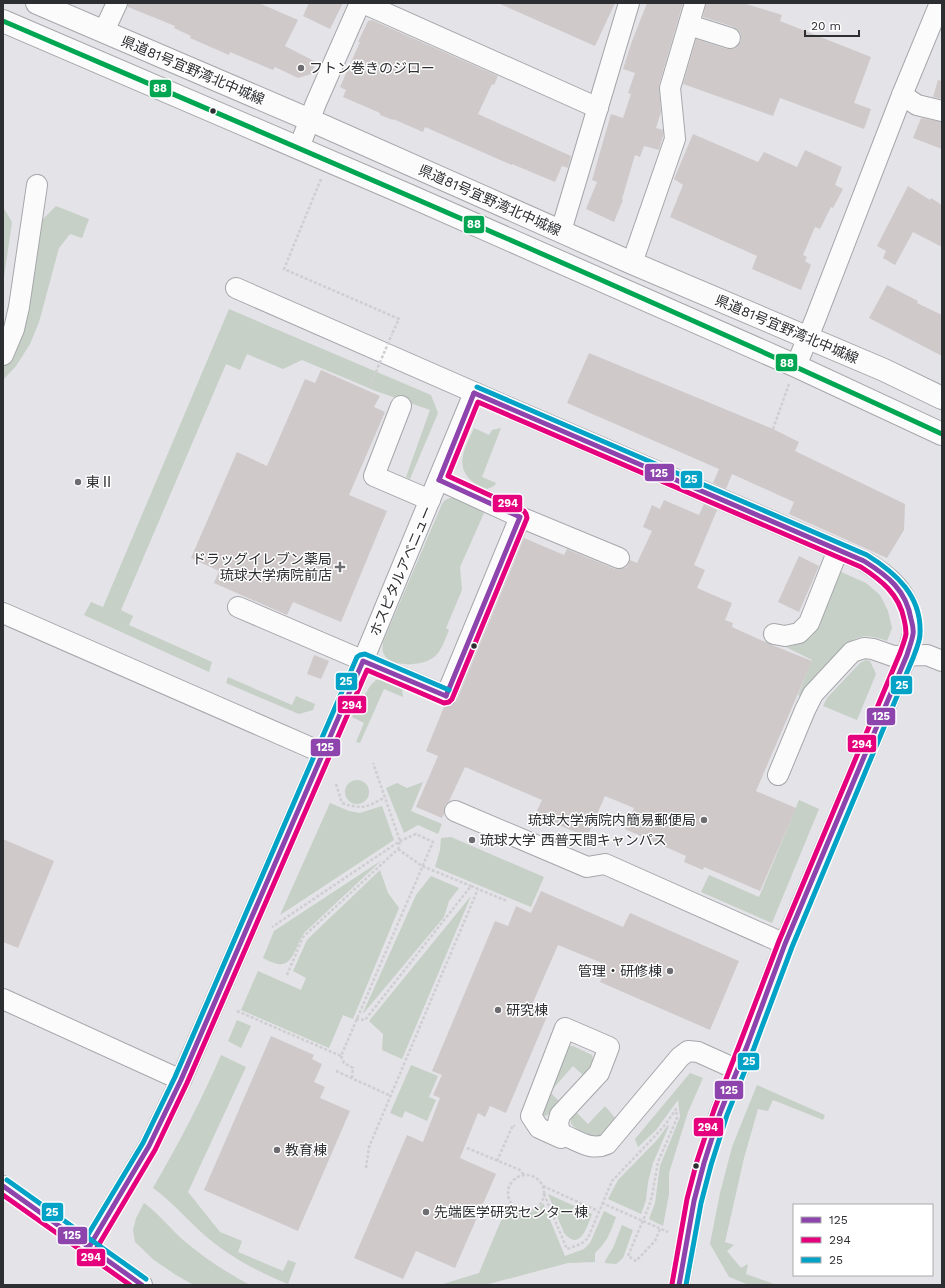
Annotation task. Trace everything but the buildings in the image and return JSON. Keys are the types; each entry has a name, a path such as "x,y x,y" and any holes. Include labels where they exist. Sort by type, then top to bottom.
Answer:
{"main road":[{"name":"県道81号宜野湾北中城線","path":"37,3 310,120 632,263 884,370 942,398"},
{"name":"県道81号宜野湾北中城線","path":"3,21 299,148 796,366 942,434"}],"street":[{"path":"104,31 117,3"},
{"path":"299,148 362,3 598,108"},
{"path":"561,231 629,3"},
{"path":"632,263 675,139 670,88 695,3"},
{"path":"796,366 902,95 940,3"},
{"path":"689,25 730,38"},
{"path":"902,95 916,105 942,111"},
{"path":"3,355 14,328 19,306 37,185"},
{"path":"236,288 864,562 882,572 896,585 906,600 911,615 913,633 907,655 785,944 738,1070 720,1113 694,1201 679,1285"},
{"name":"ホスピタルアベニュー","path":"89,1247 149,1146 181,1080 363,661 474,393"},
{"path":"401,406 374,476 430,500"},
{"path":"439,480 520,517 619,558"},
{"path":"238,607 446,696 520,517"},
{"path":"774,634 785,636 799,633 809,623 838,550"},
{"path":"3,612 323,753"},
{"path":"778,775 813,694 852,652 864,648 873,649 893,656 927,655 942,661"},
{"path":"455,811 588,867 605,864 785,944"},
{"path":"3,1000 181,1080"},
{"path":"566,1136 561,1138 539,1128 530,1116 565,1028 609,1046 599,1073 560,1116 558,1123 560,1133 593,1147 601,1147 607,1144 680,1057 688,1051 698,1052 738,1070"},
{"path":"3,1186 142,1285"}],"path":[{"path":"321,179 284,268 399,319 370,386"},
{"path":"773,429 796,366"},
{"path":"287,975 303,937 398,849 400,841 373,763"},
{"path":"336,784 342,803 354,807 364,807 384,798"},
{"path":"272,927 400,841 416,834 433,842 341,1056"},
{"path":"398,849 422,866 507,901"},
{"path":"356,1019 365,1020 471,886"},
{"path":"366,1168 369,1147 478,889"},
{"path":"237,1011 341,1056 344,1063 353,1068 352,1078"},
{"path":"336,1071 391,1096"},
{"path":"544,1194 539,1206 534,1210 528,1211 522,1211 514,1206 508,1195 513,1181 518,1177 530,1176 538,1180 542,1185 544,1194 567,1249 581,1244 588,1238 598,1211 612,1181 654,1138 676,1109 677,1118 658,1162 652,1196 628,1256 636,1260 655,1242 660,1229"},
{"path":"497,1161 513,1125"},
{"path":"467,1148 520,1170 524,1176"},
{"path":"542,1185 598,1211"},
{"path":"602,1203 668,1232"}],"shaded area":[{"path":"56,206 89,219 82,238 70,234 59,248 39,322 30,344 16,366 3,380 3,364 41,221"},
{"path":"3,207 12,222 3,279"},
{"path":"229,309 431,395 438,413 410,479 406,477 430,410 376,391 302,360 283,369 247,354 240,370 226,364 121,610 133,616 129,625 212,662 209,672 84,615 91,602 103,607"},
{"path":"474,428 489,435 492,430 501,428 482,477 496,483 494,486 487,489 473,482 467,476 462,463 465,449"},
{"path":"450,498 468,502 484,513 460,567 462,590 446,628 449,630 442,646 437,654 431,659 412,664 391,661 386,657 383,651 383,642 442,504 445,500"},
{"path":"839,571 866,583 880,595 888,611 892,628 887,641 865,636 850,642 827,664 802,697 798,695 812,660 786,647 805,641 815,632 827,606"},
{"path":"866,660 870,661 876,674 857,720 823,706 827,698 860,663"},
{"path":"228,677 292,705 296,696 315,704 313,710 299,714 226,683"},
{"path":"376,680 387,681 396,685 402,689 403,697 384,689 360,743 356,742 364,723 352,717 370,686"},
{"path":"357,780 365,784 369,792 365,800 357,804 349,800 345,792 349,784"},
{"path":"423,782 411,811 442,824 438,834 418,825 404,833 386,788 397,783 407,788"},
{"path":"799,800 819,809 772,923 701,892 709,875 759,897"},
{"path":"330,803 349,811 360,813 382,806 394,840 280,915"},
{"path":"451,837 544,877 531,907 435,867 440,850 441,838"},
{"path":"382,860 305,932 288,962 278,964 263,958 274,931"},
{"path":"380,870 388,893 399,908 353,1019 343,1015 329,1048 241,1010 258,971 301,990 306,978 293,971 307,940"},
{"path":"431,876 459,888 449,901 444,917 362,1015 416,895"},
{"path":"471,896 402,1059 382,1050 383,1034 369,1021"},
{"path":"237,1020 251,1026 241,1048 228,1041"},
{"path":"568,1046 573,1046 592,1055 593,1061 583,1075 573,1066 550,1092 560,1102 549,1114 545,1116 541,1114"},
{"path":"221,1055 246,1067 188,1192 220,1232 242,1241 238,1252 283,1271 288,1260 296,1263 288,1284 264,1274 221,1248 201,1232 153,1188 189,1123"},
{"path":"411,1065 438,1076 429,1097 436,1100 427,1121 405,1111 402,1118 390,1113"},
{"path":"690,1073 703,1078 688,1112 669,1173 669,1194 663,1226 649,1219 655,1203 660,1166 680,1117 678,1100 656,1130 638,1147 635,1139"},
{"path":"757,1085 825,1115 823,1120 773,1100 768,1111 758,1109 744,1158 725,1242 734,1245 727,1251 741,1268 748,1264 746,1274 777,1285 749,1285 729,1277 710,1244 720,1193 732,1147"},
{"path":"605,1106 616,1119 599,1137 580,1130 572,1124 571,1119 576,1112 588,1124"},
{"path":"668,1125 669,1126 653,1163 648,1182 646,1200 641,1214 608,1199 618,1180 657,1140"},
{"path":"548,1194 592,1214 585,1231 579,1239 574,1240 564,1233"},
{"path":"144,1203 199,1253 250,1285 194,1285 154,1260 135,1242 133,1230 136,1218"},
{"path":"543,1203 565,1256 584,1249 590,1243 604,1211 616,1217 606,1241 595,1253 595,1262 568,1263 485,1285 443,1285 479,1273 508,1204 517,1211 526,1213 535,1210"},
{"path":"622,1225 633,1230 623,1258 616,1264 605,1263 613,1248"}],"transit line":[{"name":"88","path":"3,21 591,276 826,380 942,434"},
{"name":"25","path":"477,387 867,555 897,578 912,597 917,608 920,634 917,649 792,947 727,1115 701,1203 686,1285"},
{"name":"125","path":"474,393 864,561 881,572 895,585 909,609 913,634 907,655 785,944 720,1113 694,1201 679,1285"},
{"name":"125","path":"439,480 474,393"},
{"name":"294","path":"95,1251 155,1150 187,1083 367,670 444,703 449,702 452,699 527,518 524,511 448,476 478,402 861,567 888,588 902,610 906,634 900,653 779,941 714,1110 697,1161 687,1199 672,1284"},
{"name":"125","path":"439,480 520,517 446,696"},
{"name":"25","path":"83,1243 143,1143 175,1077 357,657 365,654 449,690"},
{"name":"125","path":"89,1247 149,1146 181,1080 363,661 446,696"},
{"name":"25","path":"7,1180 146,1279"},
{"name":"125","path":"3,1186 142,1285"},
{"name":"294","path":"3,1195 130,1285"}],"place":[{"name":"フトン巻きのジロー","path":"301,68"},
{"name":"東Ⅱ","path":"78,482"},
{"name":"ドラッグイレブン薬局 琉球大学病院前店","path":"340,567"},
{"name":"琉球大学病院内簡易郵便局","path":"704,820"},
{"name":"琉球大学 西普天間キャンパス","path":"472,840"},
{"name":"管理・研修棟","path":"670,971"},
{"name":"研究棟","path":"498,1010"},
{"name":"教育棟","path":"277,1150"},
{"name":"先端医学研究センター棟","path":"426,1212"}]}
